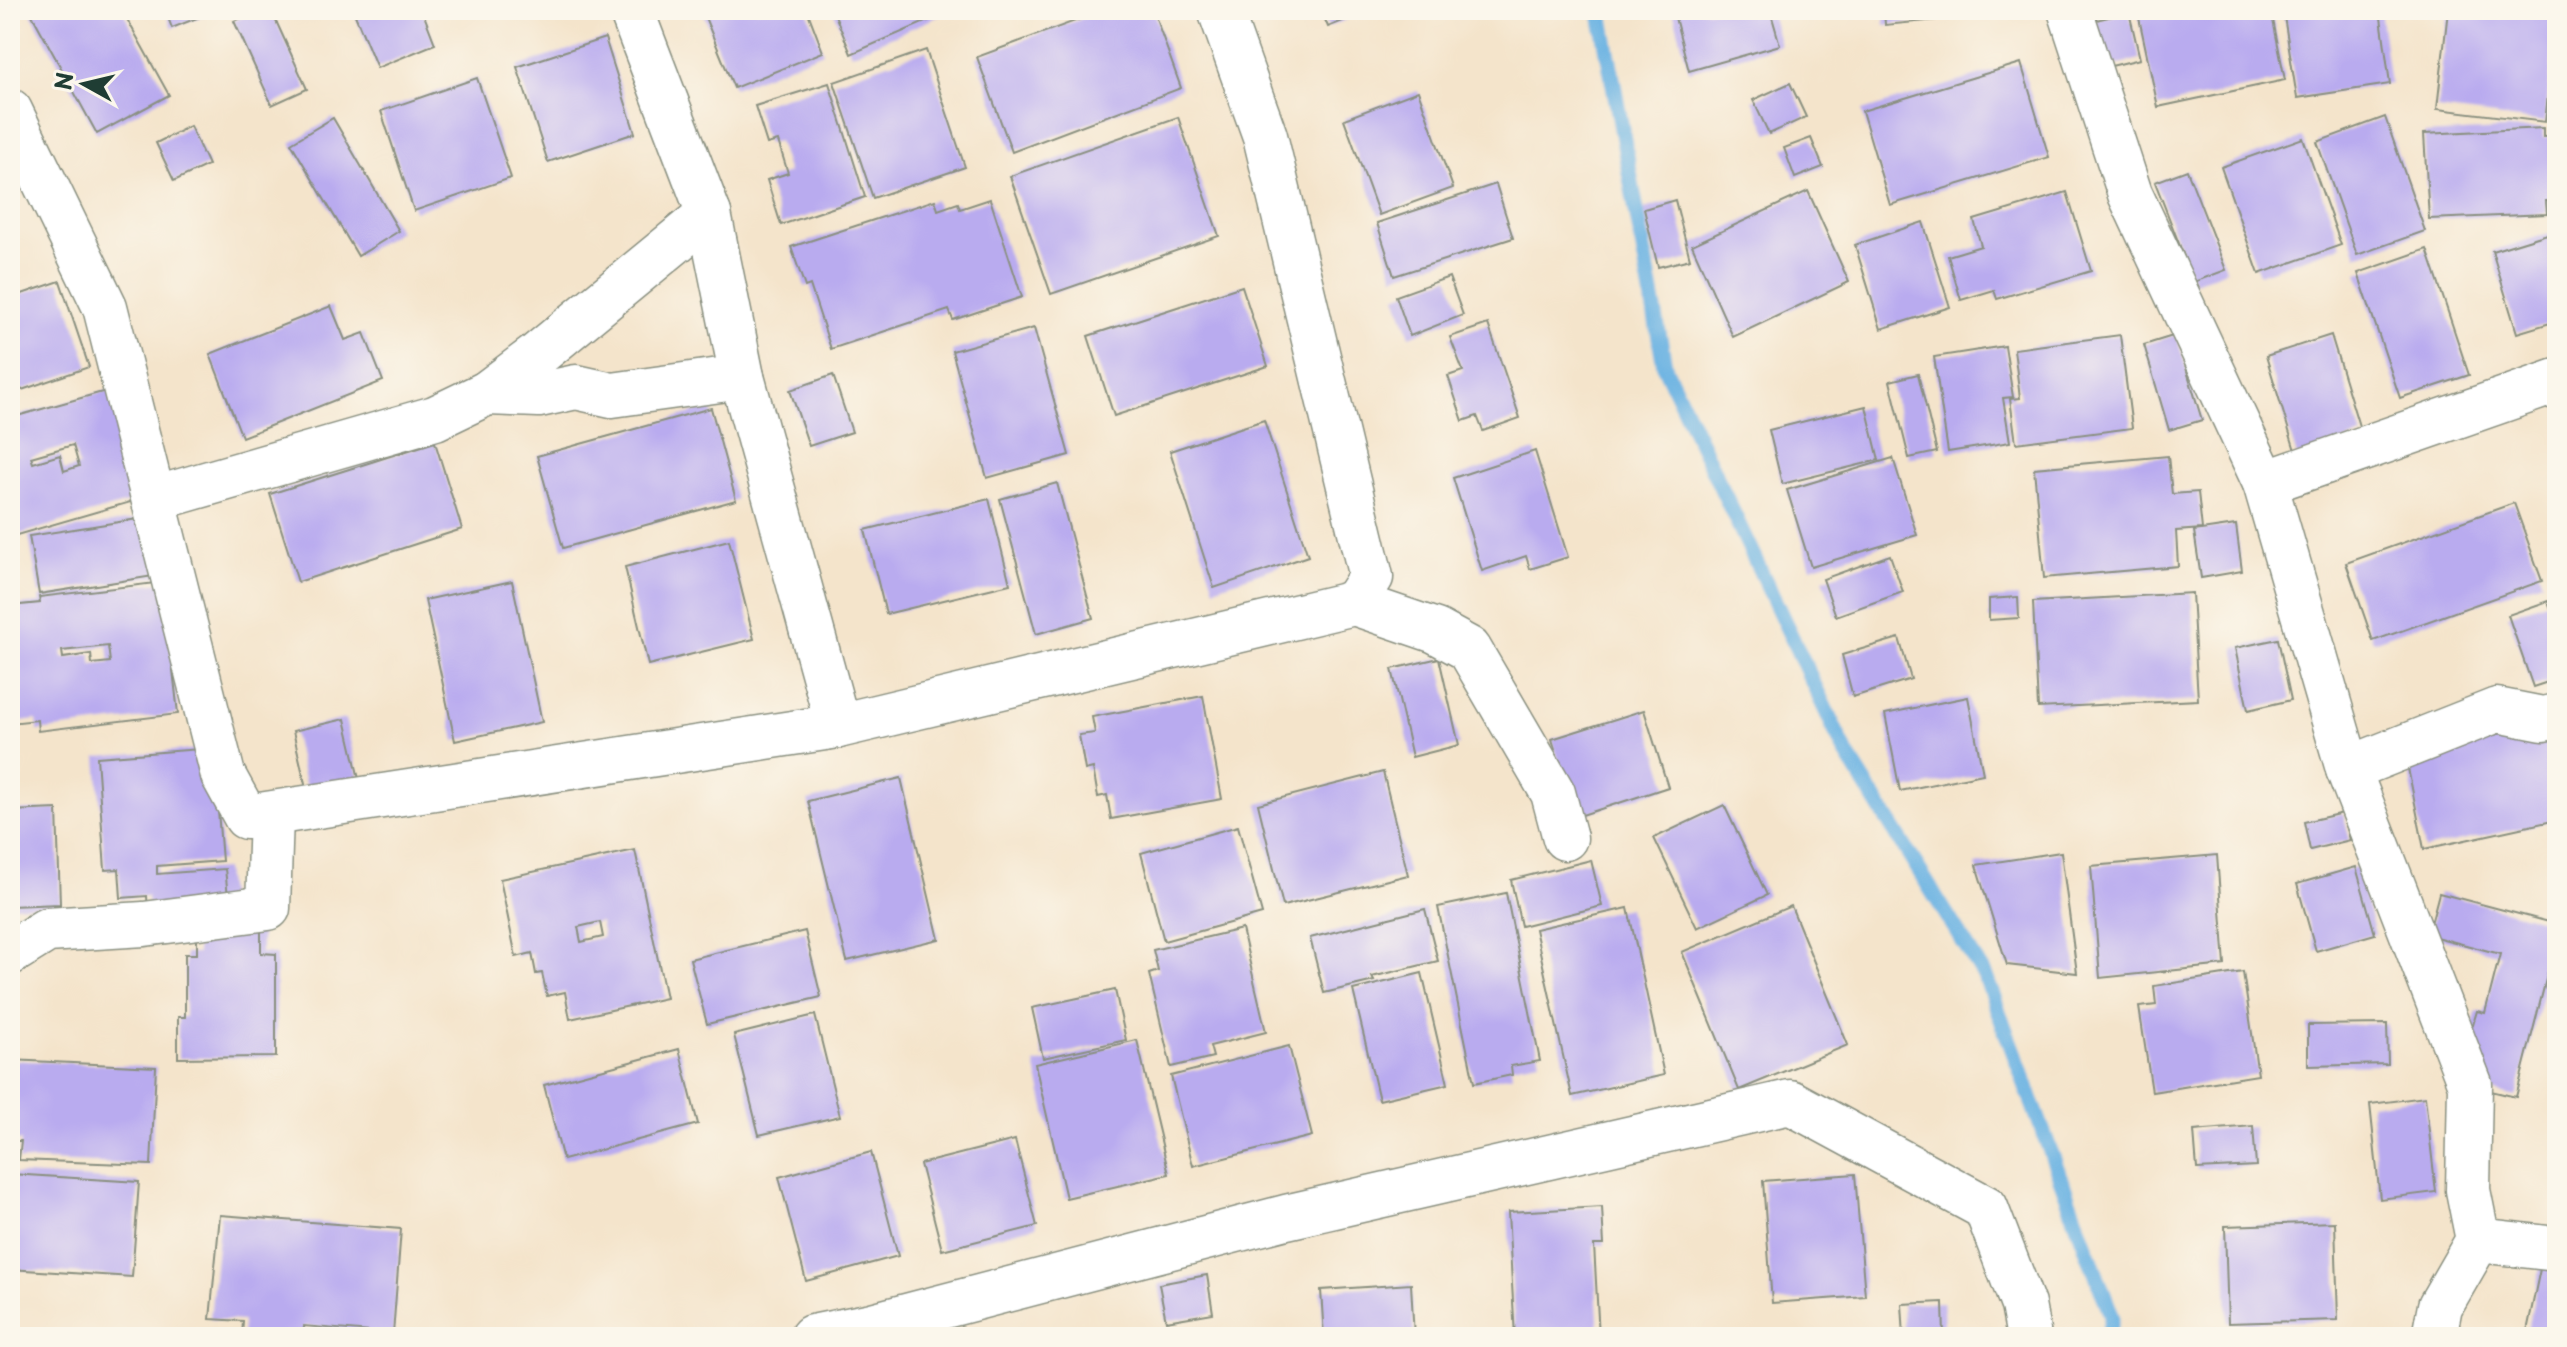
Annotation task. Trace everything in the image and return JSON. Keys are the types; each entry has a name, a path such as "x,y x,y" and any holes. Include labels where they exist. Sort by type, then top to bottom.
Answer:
{"street":[{"path":"631,10 709,214 742,377 838,726"},
{"path":"1220,10 1265,136 1371,577 1354,603"},
{"path":"2070,10 2130,194 2265,483 2348,769 2470,1084 2468,1190 2478,1240 2440,1306 2434,1337"},
{"path":"10,111 105,307 223,775 246,817 838,726 1354,603 1436,631 1469,649 1553,793 1565,838"},
{"path":"154,499 435,418 487,393 709,214"},
{"path":"487,393 539,395 576,387 612,395 742,377"},
{"path":"2265,483 2557,381"},
{"path":"2348,769 2497,710 2543,719 2557,716"},
{"path":"10,953 47,930 144,924 268,908 271,815"},
{"path":"812,1337 872,1325 1286,1217 1790,1102 1986,1208 2023,1305 2029,1337"},
{"path":"2478,1240 2557,1249"}],"building":[{"path":"36,10 122,10 169,95 97,134 31,13"},
{"path":"165,10 217,10 172,28"},
{"path":"260,10 271,10 307,89 272,105 234,21"},
{"path":"368,10 422,10 435,44 377,68 355,15"},
{"path":"702,10 807,10 823,52 734,88"},
{"path":"833,10 943,10 944,14 851,54"},
{"path":"1105,10 1153,10 1181,88 1012,152 977,57"},
{"path":"1321,10 1370,10 1328,27"},
{"path":"1673,10 1770,10 1780,45 1689,71"},
{"path":"1884,10 1977,10 1978,16 1885,25"},
{"path":"2152,10 2271,10 2285,80 2158,107 2138,13"},
{"path":"2283,10 2380,10 2390,84 2297,98"},
{"path":"2448,10 2557,13 2545,122 2437,109"},
{"path":"2129,12 2140,59 2103,68 2092,21"},
{"path":"605,38 635,133 548,162 517,67"},
{"path":"926,50 965,167 873,198 834,82"},
{"path":"2557,61 2557,121 2548,120"},
{"path":"2021,63 2049,157 1890,205 1862,111"},
{"path":"477,78 511,178 414,211 381,111"},
{"path":"829,83 865,197 781,225 767,180 788,173 778,141 767,144 755,106"},
{"path":"1790,83 1806,117 1769,134 1753,100"},
{"path":"1418,91 1453,188 1379,215 1344,119"},
{"path":"1178,117 1219,236 1051,294 1010,176"},
{"path":"2385,117 2425,231 2357,255 2317,142"},
{"path":"333,118 399,231 358,256 291,143"},
{"path":"190,126 208,165 174,181 156,143"},
{"path":"2543,128 2543,137 2557,136 2557,201 2546,201 2547,214 2429,219 2424,134"},
{"path":"1811,138 1823,167 1795,178 1784,148"},
{"path":"2303,138 2341,245 2259,274 2221,167"},
{"path":"2187,170 2226,270 2194,282 2155,182"},
{"path":"1496,184 1513,238 1394,276 1377,223"},
{"path":"1808,191 1849,282 1733,337 1692,245"},
{"path":"2067,192 2091,271 1997,299 1994,290 1961,300 1948,256 1981,246 1974,220"},
{"path":"990,199 1022,297 953,320 949,310 831,349 810,285 805,287 791,247 935,200 938,210 958,203 960,209"},
{"path":"1675,200 1690,259 1658,267 1644,209"},
{"path":"1923,222 1950,307 1881,329 1855,245"},
{"path":"2557,231 2557,321 2517,333 2492,251"},
{"path":"2427,249 2469,375 2400,398 2358,273"},
{"path":"1449,277 1463,315 1410,336 1396,296"},
{"path":"60,281 89,367 10,394 10,298"},
{"path":"1242,286 1268,366 1114,416 1088,336"},
{"path":"331,306 345,340 364,333 383,381 242,437 210,354"},
{"path":"1488,324 1520,418 1483,431 1477,416 1463,421 1448,376 1463,371 1450,337"},
{"path":"1034,328 1069,455 987,478 952,351"},
{"path":"2120,335 2132,428 2016,443 2010,399 2020,398 2014,349"},
{"path":"2176,335 2202,420 2169,430 2144,345"},
{"path":"2331,335 2362,436 2297,457 2266,356"},
{"path":"2005,346 2013,397 2003,398 2010,442 1948,452 1934,357"},
{"path":"1918,374 1937,452 1909,458 1890,381"},
{"path":"833,375 852,432 809,446 790,390"},
{"path":"113,389 144,498 10,537 10,418","holes":["73,445 79,466 64,471 60,455 33,463 31,457"]},
{"path":"1866,406 1879,460 1782,484 1769,430"},
{"path":"711,408 736,500 563,548 537,456"},
{"path":"1264,420 1308,556 1214,588 1170,451"},
{"path":"435,442 462,529 298,582 270,494"},
{"path":"1535,451 1568,557 1530,569 1526,556 1482,571 1453,478"},
{"path":"2168,456 2172,494 2198,492 2202,529 2176,531 2178,566 2044,578 2034,468"},
{"path":"1893,458 1917,535 1811,567 1787,490"},
{"path":"1057,483 1093,618 1036,634 1000,499"},
{"path":"989,499 1010,584 886,614 865,530"},
{"path":"2514,503 2542,581 2373,641 2346,563"},
{"path":"151,517 160,575 39,594 29,536"},
{"path":"2236,525 2242,571 2201,578 2194,531"},
{"path":"729,540 754,639 648,665 625,567"},
{"path":"1890,555 1903,592 1836,616 1823,579"},
{"path":"512,581 542,722 455,741 425,600"},
{"path":"163,582 178,714 38,731 37,720 10,723 10,606 40,603 39,597","holes":["108,646 110,662 92,664 91,654 63,658 62,651"]},
{"path":"2192,593 2198,700 2038,708 2033,602"},
{"path":"2018,597 2019,618 1989,620 1989,599"},
{"path":"2548,601 2557,626 2557,679 2533,687 2508,615"},
{"path":"1899,638 1911,679 1853,697 1842,655"},
{"path":"2278,639 2291,700 2248,710 2235,648"},
{"path":"1439,658 1459,745 1412,757 1392,669"},
{"path":"1203,696 1222,799 1111,819 1107,795 1098,797 1093,768 1085,770 1079,735 1095,733 1092,717"},
{"path":"1968,697 1983,774 1900,791 1885,714"},
{"path":"1644,710 1668,787 1576,817 1552,739"},
{"path":"345,719 359,779 307,792 293,731"},
{"path":"2557,722 2557,820 2424,849 2405,753"},
{"path":"213,748 222,861 157,866 157,874 225,869 229,905 148,912 147,896 121,898 119,869 105,870 97,757"},
{"path":"1383,772 1408,875 1283,906 1258,804"},
{"path":"901,778 939,939 847,961 808,801"},
{"path":"1724,805 1767,895 1697,928 1654,838"},
{"path":"57,809 60,904 10,906 10,811"},
{"path":"2343,813 2350,840 2310,850 2304,822"},
{"path":"1238,826 1262,914 1164,941 1141,853"},
{"path":"635,850 666,998 570,1019 565,992 547,996 542,973 536,974 532,953 516,957 500,879","holes":["600,922 603,937 581,942 578,927"]},
{"path":"2061,852 2077,973 2007,965 1976,865"},
{"path":"2217,855 2225,965 2100,978 2091,866"},
{"path":"1591,860 1602,906 1521,926 1511,880"},
{"path":"2356,867 2375,934 2316,951 2297,884"},
{"path":"1506,893 1540,1061 1511,1066 1512,1075 1474,1083 1438,907"},
{"path":"2439,893 2557,924 2557,936 2516,1097 2474,1087 2470,1070 2477,1040 2469,1037 2477,1011 2485,1013 2500,954 2428,935"},
{"path":"1791,906 1848,1045 1739,1090 1682,952"},
{"path":"1628,908 1664,1075 1572,1096 1535,929"},
{"path":"1425,909 1438,961 1372,977 1374,981 1324,993 1310,938"},
{"path":"197,928 261,928 261,953 276,954 276,1057 178,1058 178,1017 185,1017 185,954 197,954"},
{"path":"1242,929 1266,1032 1210,1046 1213,1057 1171,1067 1149,974 1158,971 1153,950"},
{"path":"805,931 821,997 707,1024 690,959"},
{"path":"2243,972 2258,1075 2152,1092 2139,1007 2156,1005 2154,986"},
{"path":"1422,973 1448,1084 1379,1100 1353,990"},
{"path":"1115,990 1126,1040 1043,1058 1032,1008"},
{"path":"815,1015 840,1116 759,1135 734,1035"},
{"path":"2387,1024 2388,1064 2308,1066 2308,1025"},
{"path":"1137,1040 1169,1174 1066,1198 1035,1064"},
{"path":"1289,1046 1312,1136 1193,1166 1171,1076"},
{"path":"679,1049 698,1124 563,1160 544,1085"},
{"path":"10,1060 156,1067 151,1165 19,1160 21,1141 10,1141"},
{"path":"2425,1097 2436,1192 2380,1199 2370,1104"},
{"path":"2253,1126 2256,1166 2197,1169 2194,1131"},
{"path":"1015,1140 1037,1226 942,1250 920,1164"},
{"path":"871,1152 898,1256 806,1281 779,1177"},
{"path":"10,1174 139,1182 132,1277 10,1269"},
{"path":"1855,1174 1865,1296 1772,1303 1763,1181"},
{"path":"1602,1207 1604,1245 1594,1245 1599,1337 1515,1337 1508,1212"},
{"path":"220,1215 401,1229 393,1334 304,1326 303,1337 242,1337 243,1321 210,1319"},
{"path":"2335,1222 2338,1320 2228,1323 2225,1226"},
{"path":"2544,1250 2557,1253 2557,1337 2537,1337 2538,1333 2527,1331"},
{"path":"1207,1275 1213,1313 1166,1321 1159,1284"},
{"path":"1411,1284 1414,1337 1324,1337 1321,1290"},
{"path":"1943,1302 1944,1337 1904,1337 1902,1304"}],"waterway":[{"path":"1600,10 1665,368 1845,751 1986,978 2112,1317 2108,1337"}]}
